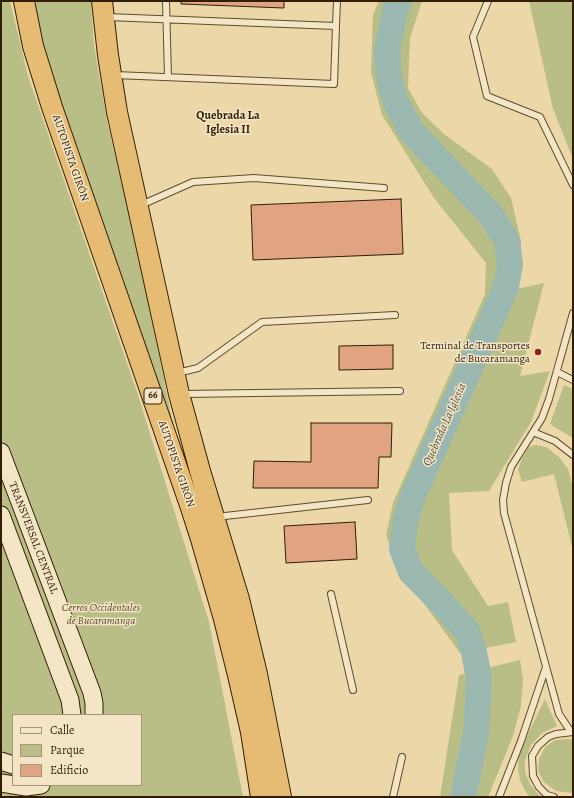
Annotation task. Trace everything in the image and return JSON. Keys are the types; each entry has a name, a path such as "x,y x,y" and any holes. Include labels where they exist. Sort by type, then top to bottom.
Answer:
{"highway":[{"name":"AUTOPISTA GIRÓN","path":"24,1 34,46 52,107 201,539 238,675 250,732 261,797"},
{"name":"AUTOPISTA GIRÓN","path":"103,9 117,112 179,394 198,464 239,599 258,674 281,797"}],"main road":[{"name":"TRANSVERSAL CENTRAL","path":"1,452 92,693 94,714"},
{"name":"TRANSVERSAL CENTRAL","path":"1,515 70,700 72,714"},
{"path":"1,761 12,765"},
{"path":"1,783 12,785"},
{"path":"20,786 34,786"}],"lane":[{"path":"166,1 168,77"},
{"path":"111,75 334,84 337,1"},
{"path":"488,1 473,37 487,96 540,117 573,185"},
{"path":"103,9 166,19 336,26"},
{"path":"138,206 193,182 254,178 384,188"},
{"path":"554,797 548,795 539,787 533,776 532,756 538,746 548,737 556,734 572,732 559,714 504,513 503,500 511,467 542,418 549,400 571,327 573,313"},
{"path":"175,373 198,368 262,322 395,315"},
{"path":"557,372 573,380"},
{"path":"179,394 400,391"},
{"path":"533,432 555,440 573,455"},
{"path":"214,517 368,500"},
{"path":"331,594 353,690"},
{"path":"500,796 546,667"},
{"path":"393,797 402,756"}],"green space":[{"name":"Cerros Occidentales de Bucaramanga","path":"1,1 10,1 28,76 137,392 209,622 243,797 1,797"},
{"path":"33,1 91,1 94,45 107,121 140,260 174,429 50,69 36,22"},
{"path":"379,1 422,1 410,38 408,88 422,113 445,135 492,169 511,198 521,241 521,277 516,289 544,283 520,376 550,371 531,422 489,491 449,493 452,550 488,606 508,602 516,642 460,653 398,568 386,535 393,503 485,294 486,263 434,198 382,115 371,72 373,15"},
{"path":"529,1 571,1 573,11 573,159 553,109"},
{"path":"564,385 573,389 573,438 550,424"},
{"path":"535,445 546,447 559,457 568,469 573,488 573,551 554,474 522,482 518,470 522,458 529,447"},
{"path":"520,660 523,679 521,706 513,736 488,797 440,797 459,675"},
{"path":"545,699 557,726 542,733 531,745 525,760 525,772 530,784 538,794 543,797 530,797 525,791 520,780 518,769 519,756 524,742"},
{"path":"555,740 573,740 573,793 556,791 544,782 538,771 539,759 545,747"}],"building":[{"path":"181,1 284,1 284,8 181,4"},
{"path":"401,199 403,254 253,260 251,205"},
{"path":"393,345 393,369 339,370 339,346"},
{"path":"311,423 392,423 391,457 379,457 378,488 253,488 254,461 311,462"},
{"path":"355,522 357,559 286,563 284,526"}],"waterway":[{"name":"Quebrada La Iglesia","path":"399,1 395,11 387,51 389,79 395,100 411,131 491,215 507,241 510,264 506,287 413,496 405,522 402,549 411,572 467,631 474,652 479,678 476,734 463,797"}],"place":[{"name":"Terminal de Transportes de Bucaramanga","path":"538,352"}],"district":[{"name":"Quebrada La Iglesia II","path":"228,123"}]}
